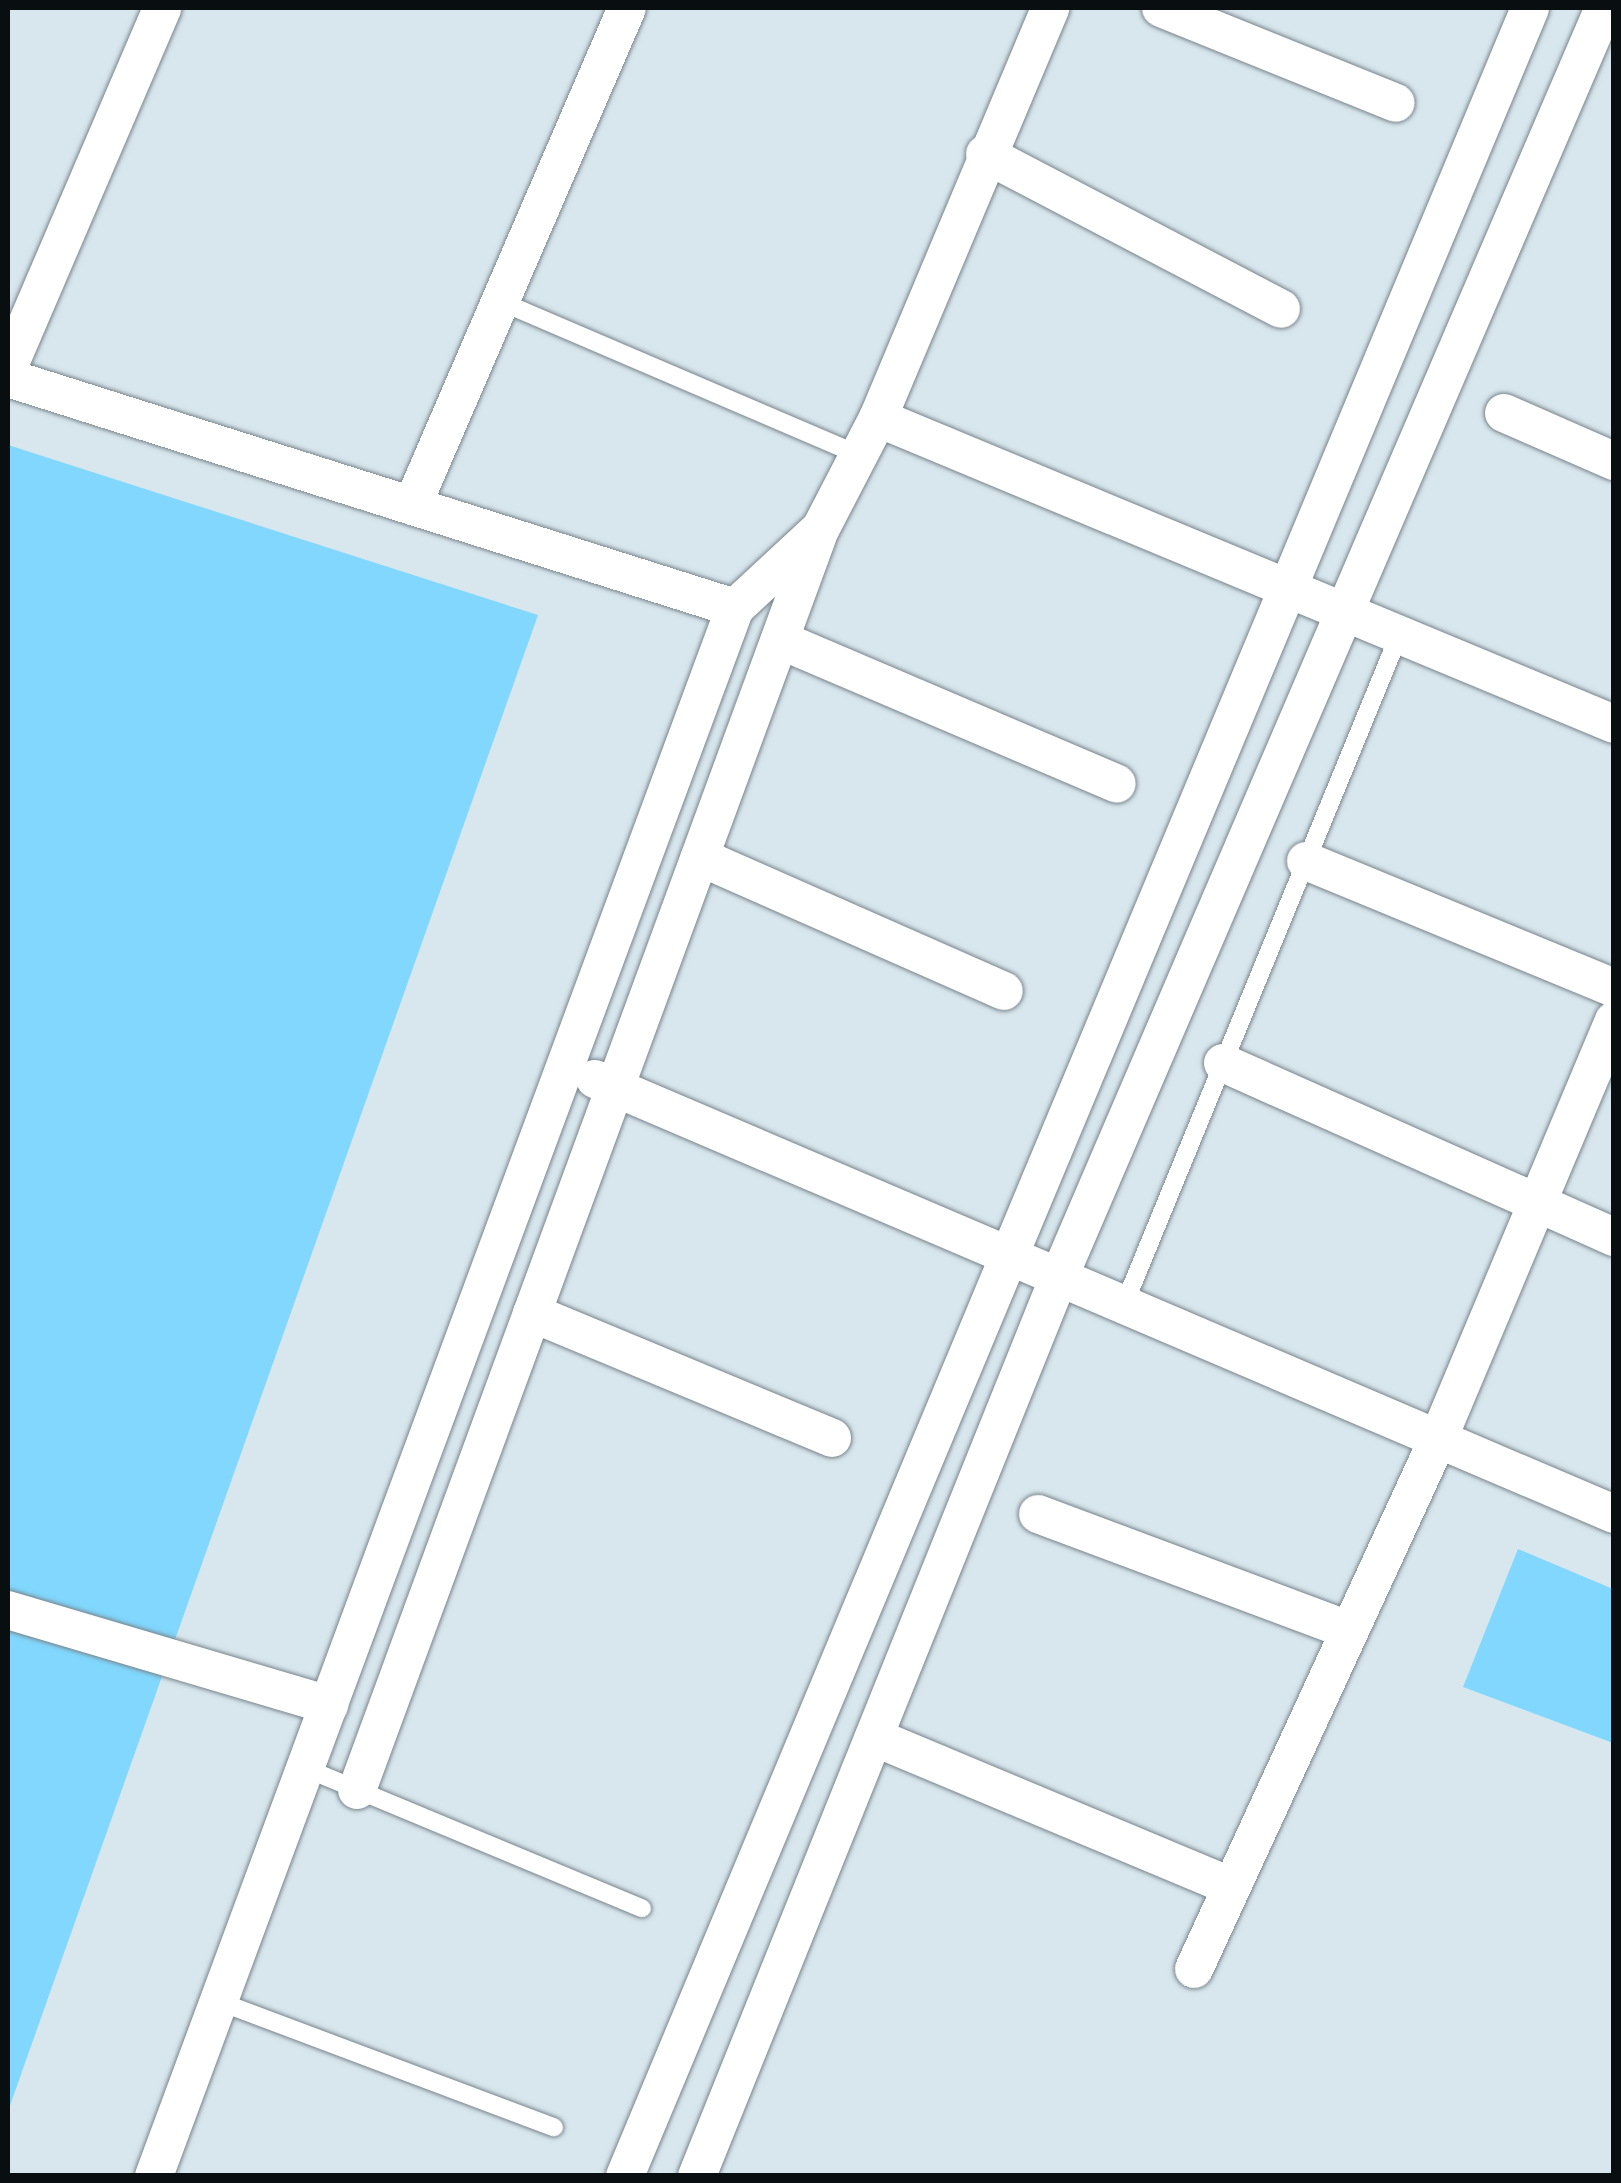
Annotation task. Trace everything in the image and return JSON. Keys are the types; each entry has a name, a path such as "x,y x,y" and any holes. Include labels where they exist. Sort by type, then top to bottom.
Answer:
{"street":[{"path":"8,368 162,8"},
{"path":"412,506 627,8"},
{"path":"357,1790 820,528 878,418 985,154 1050,8"},
{"path":"1161,8 1396,103"},
{"path":"626,2176 1530,8"},
{"path":"697,2176 1059,1278 1604,8"},
{"path":"985,154 1281,309"},
{"path":"8,378 735,608"},
{"path":"1504,413 1614,461"},
{"path":"878,418 1614,724"},
{"path":"154,2176 735,608 820,528"},
{"path":"780,640 1117,784"},
{"path":"700,857 1004,991"},
{"path":"1306,861 1614,988"},
{"path":"1194,1969 1344,1629 1438,1439 1614,1020"},
{"path":"1223,1062 1614,1237"},
{"path":"565,1066 1614,1514"},
{"path":"532,1314 832,1438"},
{"path":"1038,1514 1344,1629"},
{"path":"8,1610 329,1705"},
{"path":"874,1737 1231,1886"}],"lane":[{"path":"502,302 859,455"},
{"path":"1124,1304 1399,635"},
{"path":"305,1768 642,1908"},
{"path":"218,2001 554,2127"}],"shaded area":[{"path":"8,445 538,615 8,2111"},
{"path":"1518,1549 1613,1589 1613,1743 1463,1687"}]}
